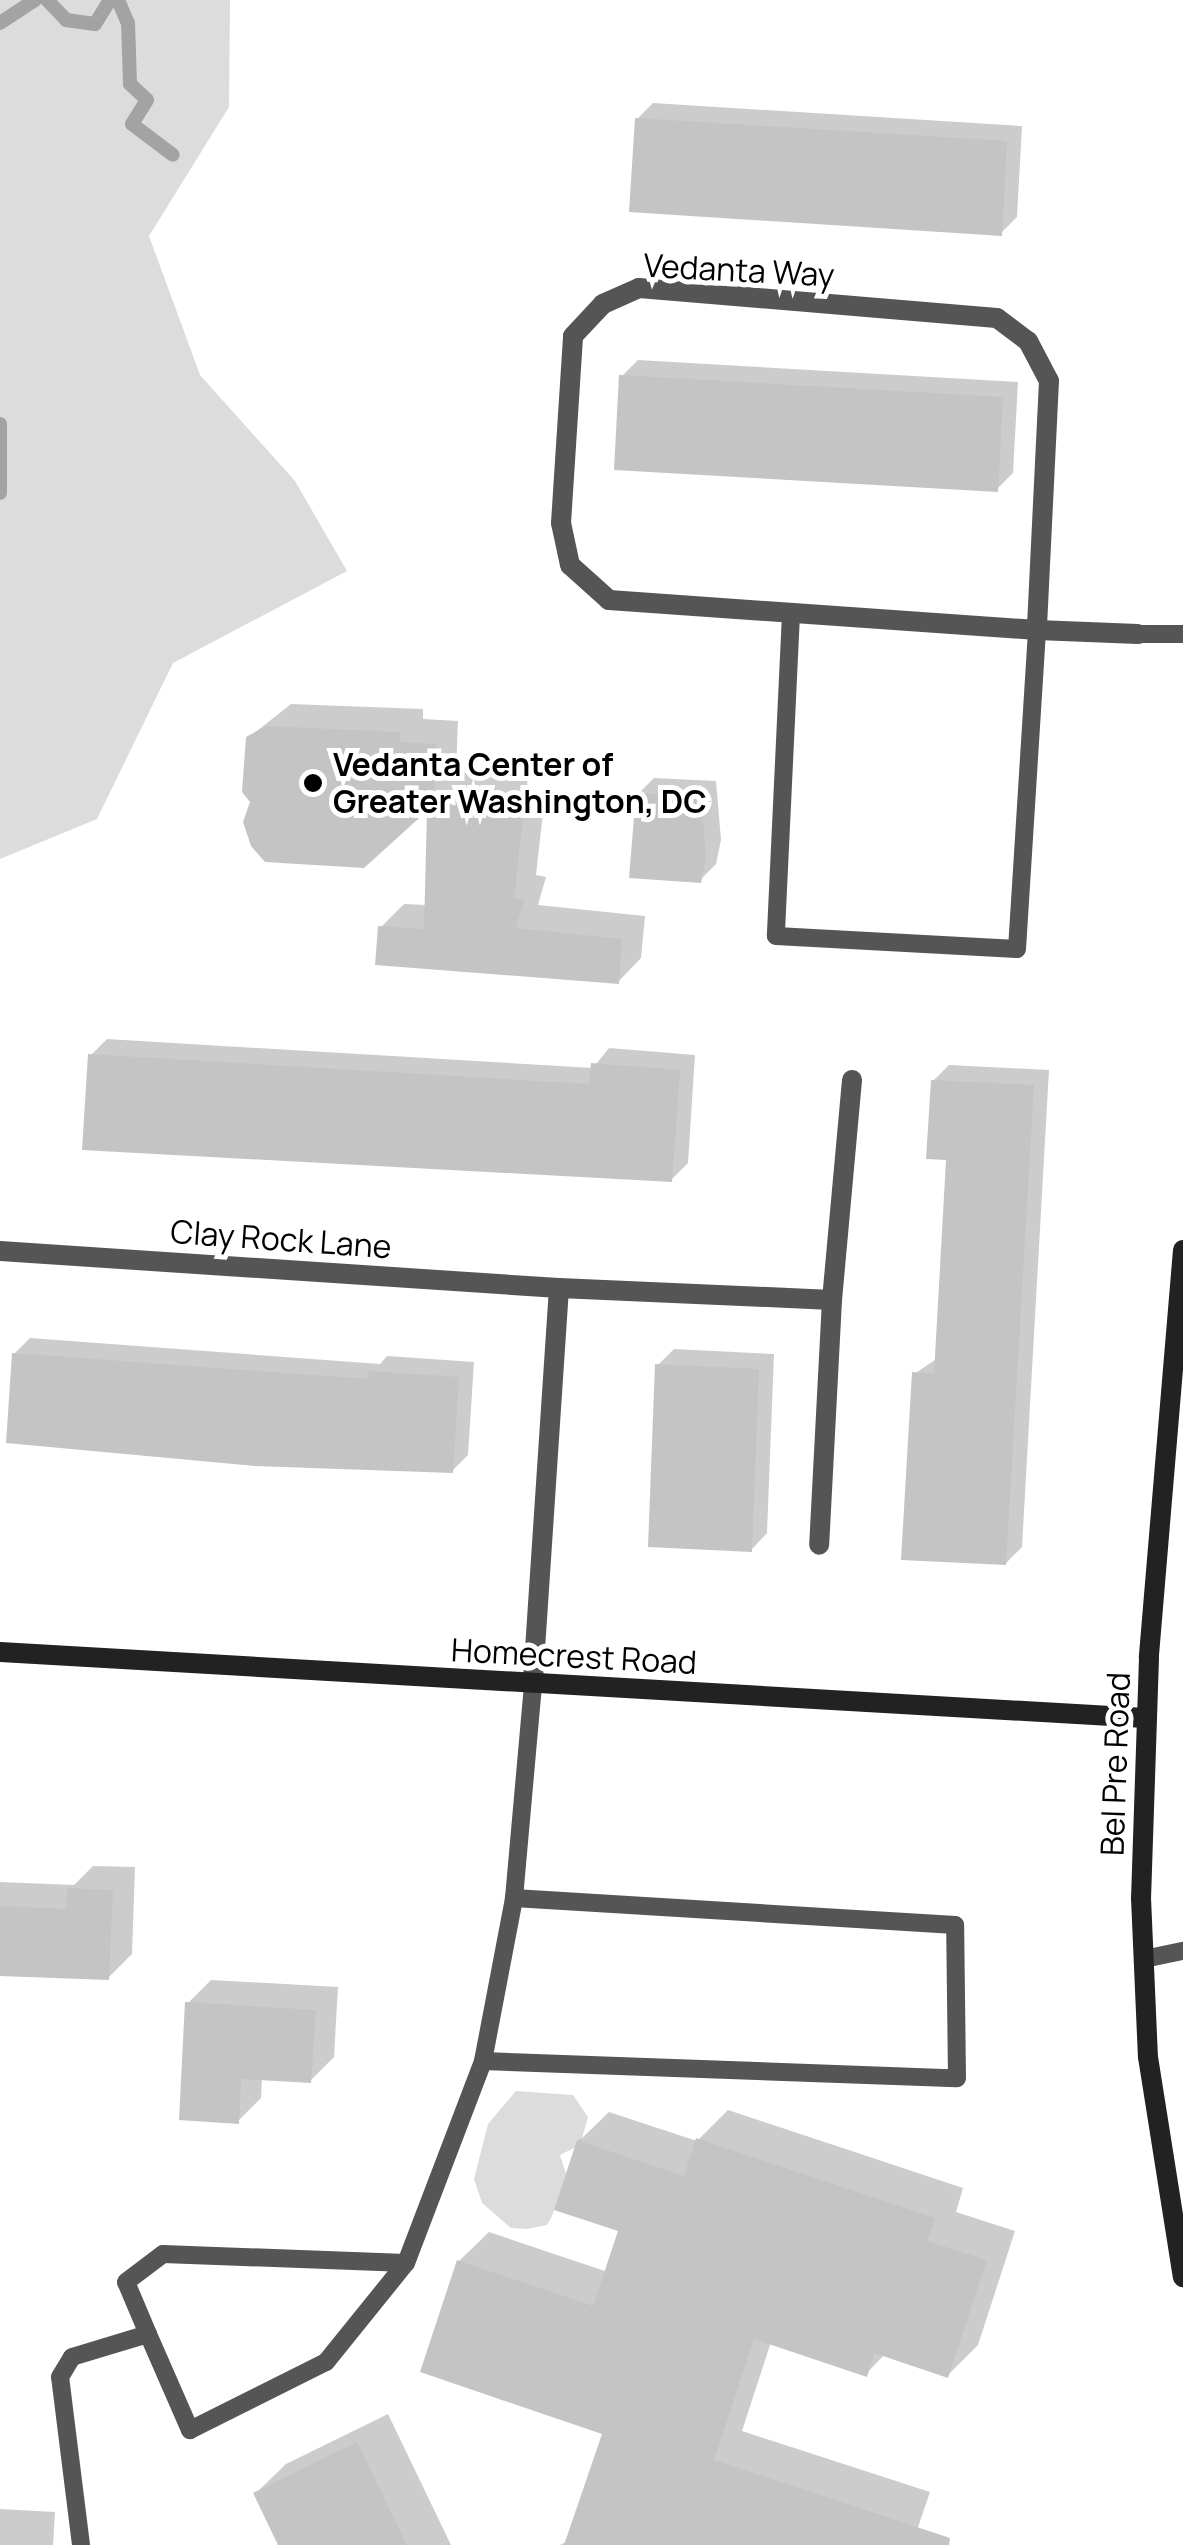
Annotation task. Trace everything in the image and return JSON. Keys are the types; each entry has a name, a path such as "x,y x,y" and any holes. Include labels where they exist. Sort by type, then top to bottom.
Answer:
{"street":[{"name":"Vedanta Way","path":"1037,630 1049,381 1028,341 997,318 639,288 603,304 573,336 561,523 570,565 609,600 1037,630 1138,634"},
{"path":"820,1545 832,1300 852,1080"},
{"name":"Bel Pre Road","path":"1183,1250 1176,1438 1145,1718 1144,1959 1148,2058 1183,2278"},
{"name":"Clay Rock Lane","path":"0,1251 559,1288 832,1300"},
{"path":"533,1683 559,1288"},
{"name":"Homecrest Road","path":"0,1652 1145,1718"}],"lane":[{"path":"791,614 776,936 1018,949 1037,630"},
{"path":"1138,634 1183,634"},
{"path":"406,2264 163,2254 126,2282 190,2430 326,2362 406,2264 483,2061 514,1898 533,1683"},
{"path":"483,2061 957,2078 955,1925 514,1898"},
{"path":"1144,1959 1183,1951"},
{"path":"81,2545 60,2377 72,2357 148,2334"}],"shaded area":[{"path":"0,0 230,0 229,107 149,236 200,375 295,481 347,571 173,663 97,819 0,859"},
{"path":"516,2091 573,2095 588,2117 580,2145 560,2155 567,2177 552,2216 547,2225 527,2229 511,2228 482,2203 474,2179 488,2124"}],"building":[{"path":"635,118 1007,141 1002,236 629,212"},
{"path":"619,375 1003,397 998,492 614,470"},
{"path":"266,726 400,732 400,742 436,744 434,795 504,799 505,817 523,818 514,898 524,900 516,928 622,939 619,984 375,965 378,926 424,929 427,811 364,868 265,862 251,846 243,822 250,802 242,792 246,737"},
{"path":"636,793 701,796 706,858 701,883 629,878"},
{"path":"88,1054 589,1084 591,1063 680,1070 672,1182 82,1150"},
{"path":"931,1080 1034,1085 1006,1565 901,1560 912,1372 934,1374 946,1160 926,1159"},
{"path":"12,1353 368,1379 368,1371 459,1377 453,1473 255,1466 6,1443"},
{"path":"655,1364 759,1369 752,1552 648,1547"},
{"path":"67,1888 113,1890 109,1980 0,1976 0,1906 66,1909"},
{"path":"185,2002 316,2010 311,2083 241,2079 239,2124 179,2120"},
{"path":"696,2138 935,2218 927,2241 987,2260 948,2378 874,2353 867,2377 754,2339 714,2460 950,2538 949,2545 564,2545 602,2434 420,2372 457,2260 593,2306 618,2231 554,2210 577,2140 684,2176"},
{"path":"357,2442 407,2545 278,2545 253,2493"}],"waterway":[{"path":"0,23 35,0"},
{"path":"47,0 66,20 95,24 110,0"},
{"path":"118,0 128,23 130,84 147,100 132,124 173,155"},
{"path":"0,424 0,493"}],"place":[{"name":"Vedanta Center of Greater Washington, DC","path":"313,783"}]}
